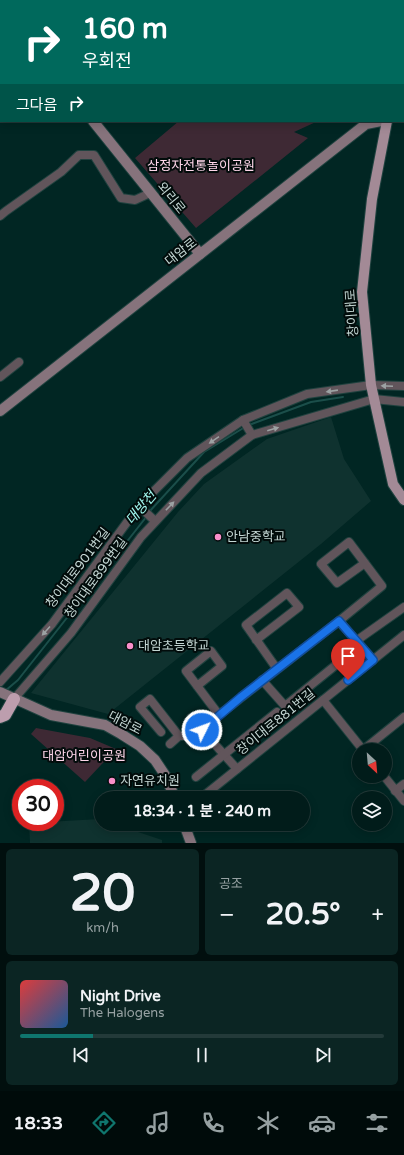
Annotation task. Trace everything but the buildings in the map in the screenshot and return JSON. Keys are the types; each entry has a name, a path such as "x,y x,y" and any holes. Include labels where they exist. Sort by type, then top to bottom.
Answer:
{"highway":[{"path":"0,718 5,715 14,699"}],"main road":[{"name":"창이대로","path":"387,122 372,199 362,292 371,385 393,484 404,500"}],"street":[{"name":"외리로","path":"94,122 200,254"},
{"name":"대암로","path":"0,411 366,124 376,122"},
{"path":"0,216 6,210 61,172 79,155 94,155 121,198 135,200 150,193"},
{"path":"0,377 19,362"},
{"name":"창이대로901번길","path":"0,682 52,624 139,506 187,458 243,420 307,394 371,385 404,386"},
{"path":"374,399 404,402"},
{"name":"창이대로899번길","path":"14,699 71,633 141,536 201,474 252,435 374,399"},
{"path":"243,420 252,435"},
{"path":"139,506 155,521"},
{"path":"170,744 180,736 192,736 202,730 262,680 382,586 365,563 349,542 321,564 337,583 365,563"},
{"path":"256,640 299,607 287,593 246,625 256,640 277,669"},
{"path":"356,641 404,607"},
{"path":"339,621 373,660"},
{"name":"창이대로881번길","path":"210,791 404,635"},
{"path":"197,686 222,666 211,651 186,671 197,686 219,715"},
{"path":"262,680 285,706 352,652"},
{"name":"대암로","path":"0,692 51,715 105,725 140,746 155,760 165,775 172,791"},
{"path":"161,732 140,707 150,699 180,736"},
{"path":"324,700 358,743"},
{"path":"196,777 277,712"},
{"path":"372,743 404,717"},
{"path":"202,730 237,769"},
{"path":"389,783 404,801"},
{"path":"395,791 404,784"},
{"path":"187,831 191,843"}],"shaded area":[{"path":"331,417 344,459 371,501 321,544 108,714 31,693 178,512 204,484 267,439"},
{"path":"94,819 94,831 135,831 162,840 162,843 30,843 29,831 64,831 64,821"}],"green space":[{"name":"삼정자전통놀이공원","path":"178,122 316,122 294,132 308,138 196,228 135,158"},
{"name":"대암어린이공원","path":"36,728 90,738 116,749 85,782 31,734"}],"waterway":[{"name":"대방천","path":"249,425 311,402 343,397"},
{"name":"대방천","path":"149,512 204,452 245,427"},
{"name":"대방천","path":"5,691 18,680 147,516"}],"place":[{"name":"안남중학교","path":"218,537"},
{"name":"대암초등학교","path":"130,646"},
{"name":"자연유치원","path":"112,781"}],"route":[{"path":"202,730 241,697 339,621 373,660 348,680"}]}
